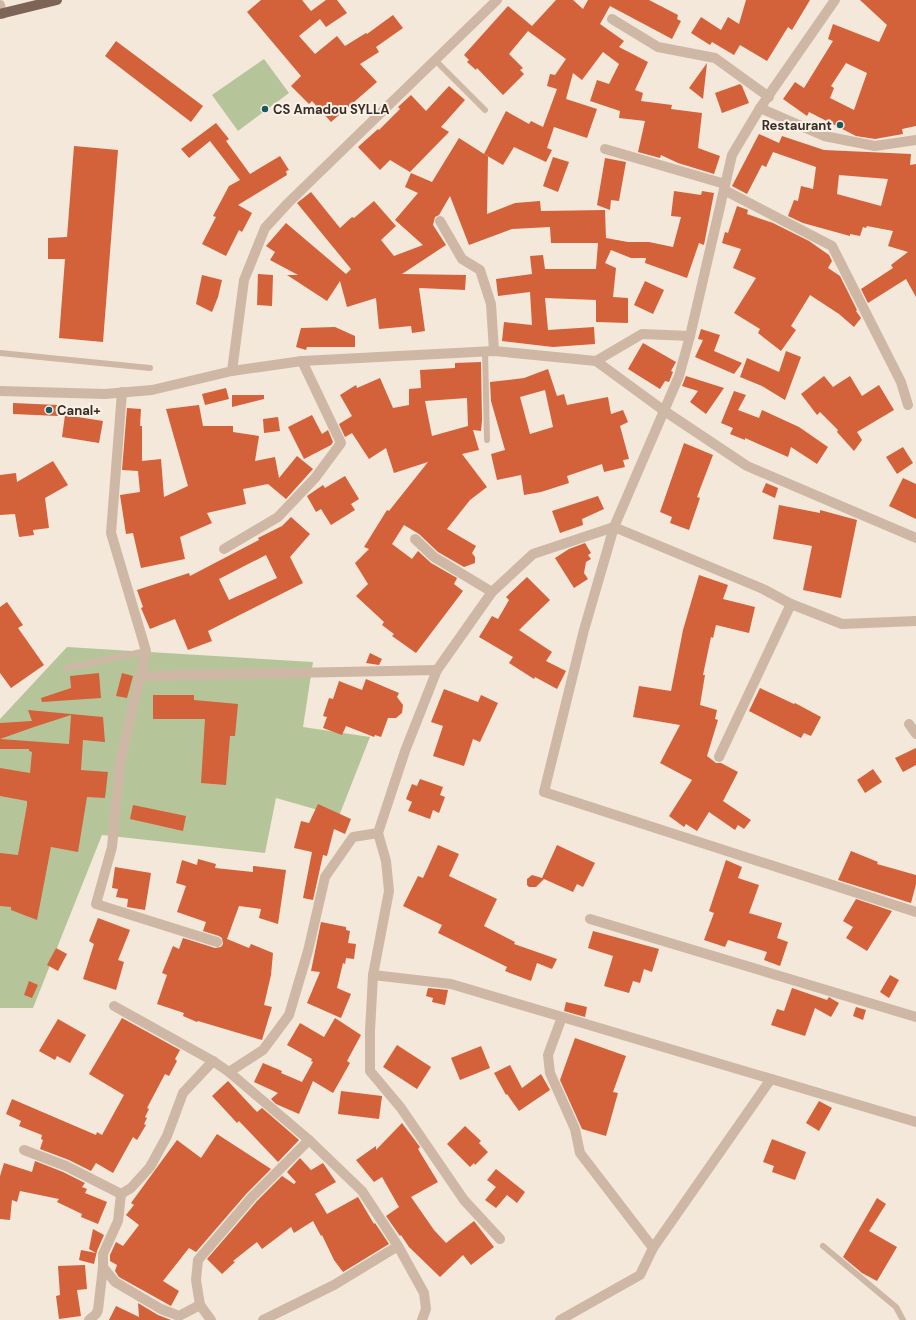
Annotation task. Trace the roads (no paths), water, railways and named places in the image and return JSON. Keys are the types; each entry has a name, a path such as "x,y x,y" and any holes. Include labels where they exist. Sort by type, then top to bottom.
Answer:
{"main road":[{"path":"1,11 56,0"}],"street":[{"path":"232,371 244,280 265,228 288,203 497,0"},
{"path":"835,0 760,108 732,155 690,336 679,376 663,410 614,527 584,630 544,792 916,912"},
{"path":"612,19 658,47 715,58 769,96"},
{"path":"760,108 824,136 875,146 916,140"},
{"path":"605,149 724,187 832,246 901,382 908,405"},
{"path":"440,221 462,259 480,270 491,304 489,351"},
{"path":"596,361 642,334 690,336"},
{"path":"0,391 105,394 152,390 232,371 302,361 489,351 596,361 663,410 747,466 916,538"},
{"path":"224,549 278,517 315,478 341,444 302,361"},
{"path":"122,392 111,533 146,651 120,762 112,847 96,904 217,942"},
{"path":"500,1239 464,1200 401,1108 370,1071 370,1031 373,975 389,891 386,861 378,833 405,751 437,670 492,592 534,554 614,527 763,589 791,604 842,624 916,621"},
{"path":"415,539 434,557 492,592"},
{"path":"719,757 791,604"},
{"path":"140,676 437,670"},
{"path":"909,724 916,734"},
{"path":"229,1072 263,1050 289,1016 308,951 325,876 353,837 378,833"},
{"path":"590,919 916,1017"},
{"path":"373,975 451,984 916,1122"},
{"path":"114,1006 213,1061 229,1072 309,1140 362,1191 398,1246 424,1293 426,1309 422,1320"},
{"path":"562,1017 548,1056 550,1073 575,1130 580,1152 653,1248"},
{"path":"120,1194 131,1188 150,1167 166,1136 183,1093 213,1061"},
{"path":"560,1320 640,1275 653,1248 771,1079"},
{"path":"211,1320 200,1305 196,1280 198,1260 252,1197 309,1140"},
{"path":"24,1150 66,1166 120,1194"},
{"path":"89,1320 98,1310 103,1254 118,1221 120,1194"},
{"path":"263,1320 334,1285 398,1246"},
{"path":"103,1267 115,1282 161,1310 179,1316 200,1305"}],"lane":[{"path":"435,60 485,110"},
{"path":"487,440 489,351"},
{"path":"0,353 150,368"},
{"path":"67,668 146,651"},
{"path":"823,1246 896,1307 903,1320"}],"place":[{"name":"CS Amadou SYLLA","path":"265,109"},
{"name":"Restaurant","path":"840,125"},
{"name":"Canal+","path":"49,410"}]}
